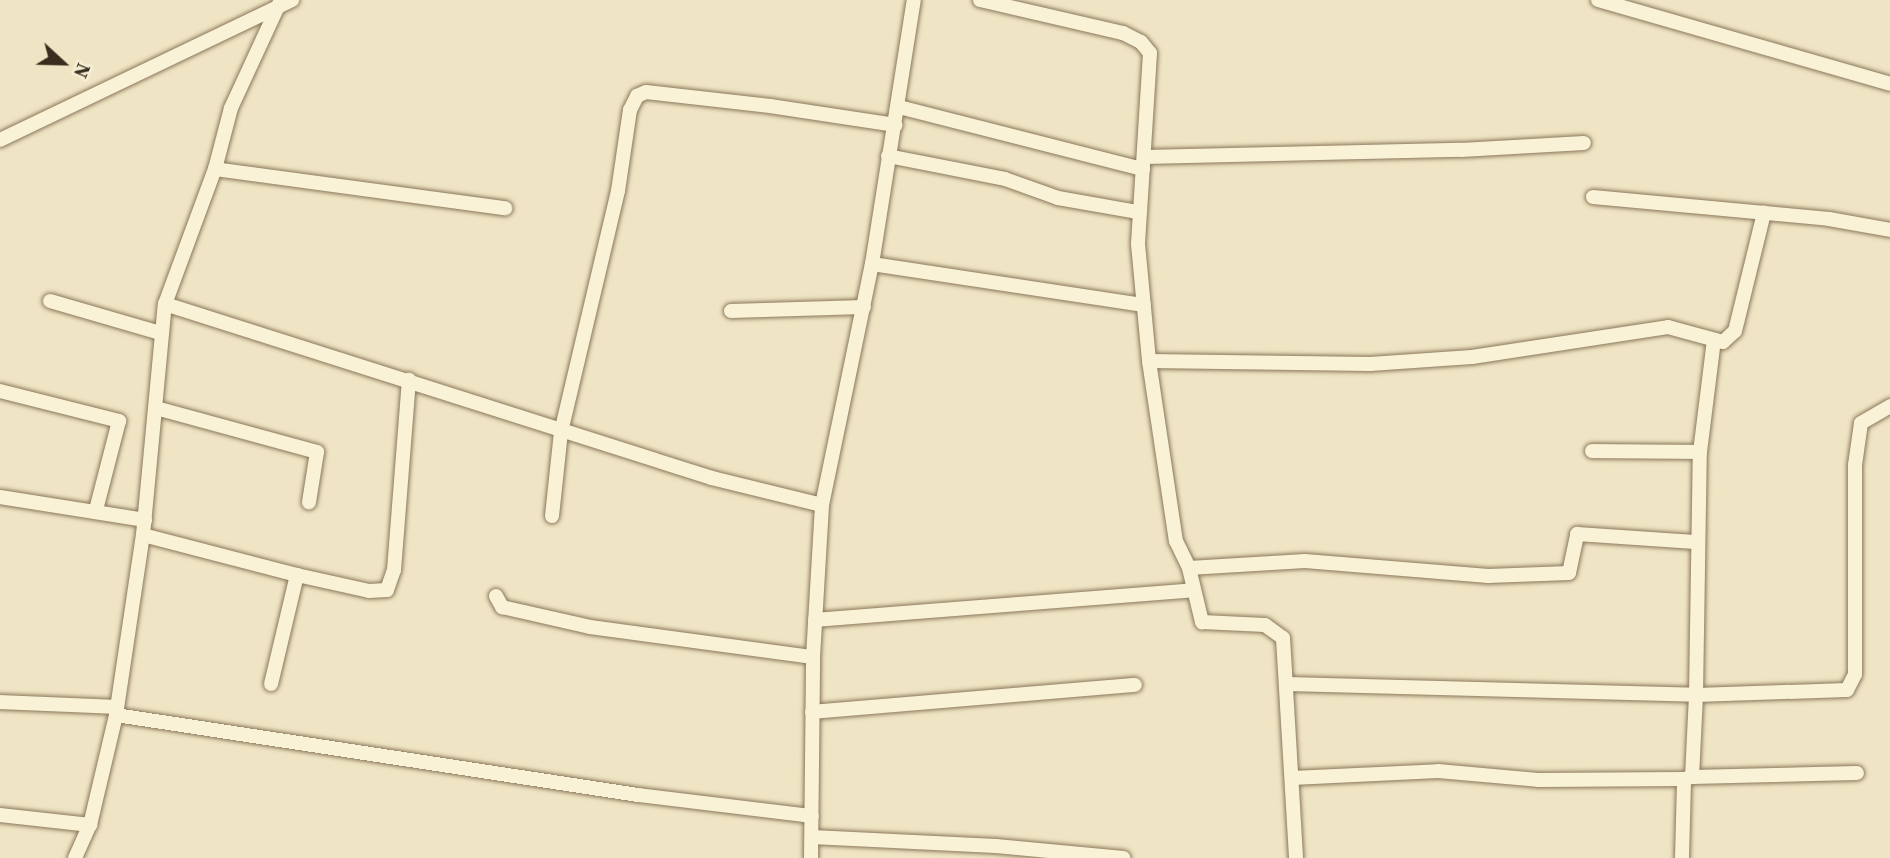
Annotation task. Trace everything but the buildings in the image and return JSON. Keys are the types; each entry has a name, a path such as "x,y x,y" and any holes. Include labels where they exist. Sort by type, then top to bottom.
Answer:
{"street":[{"path":"811,858 813,657 822,505 872,264 914,0"},
{"path":"981,0 1123,33 1146,46 1151,78 1137,212 1149,361 1176,541 1189,568 1197,614 1207,624 1265,625 1276,630 1283,638 1296,858"},
{"path":"1598,0 1890,84"},
{"path":"0,140 284,2"},
{"path":"75,858 90,825 117,711 145,520 160,332 165,304 215,169 232,108 284,2"},
{"path":"552,516 561,432 618,191 630,110 637,96 646,92 770,106 896,125"},
{"path":"899,107 1144,163 1584,143"},
{"path":"888,156 1005,179 1058,198 1137,212"},
{"path":"215,169 505,208"},
{"path":"1593,197 1890,230"},
{"path":"1149,361 1396,362 1472,357 1668,327 1723,342 1735,331 1764,214"},
{"path":"872,264 1144,305"},
{"path":"50,300 160,332"},
{"path":"165,304 409,380 561,432 712,478 822,505"},
{"path":"731,311 864,307"},
{"path":"1682,858 1696,695 1695,542 1700,452 1714,340"},
{"path":"143,535 297,575 382,592 389,586 409,380"},
{"path":"0,391 119,421 96,510"},
{"path":"1287,684 1696,695 1839,692 1851,685 1855,674 1855,465 1861,423 1890,406"},
{"path":"156,408 317,452 309,502"},
{"path":"1592,451 1700,452"},
{"path":"0,497 96,510 145,520"},
{"path":"1189,568 1305,561 1488,576 1569,573 1577,534 1695,542"},
{"path":"271,684 297,575"},
{"path":"815,620 1193,590"},
{"path":"496,596 502,607 590,627 813,657"},
{"path":"812,712 1135,685"},
{"path":"0,702 117,711 638,795 812,816"},
{"path":"1292,778 1438,771 1538,780 1857,774"},
{"path":"0,815 90,825"},
{"path":"812,837 996,846 1123,858"}]}
